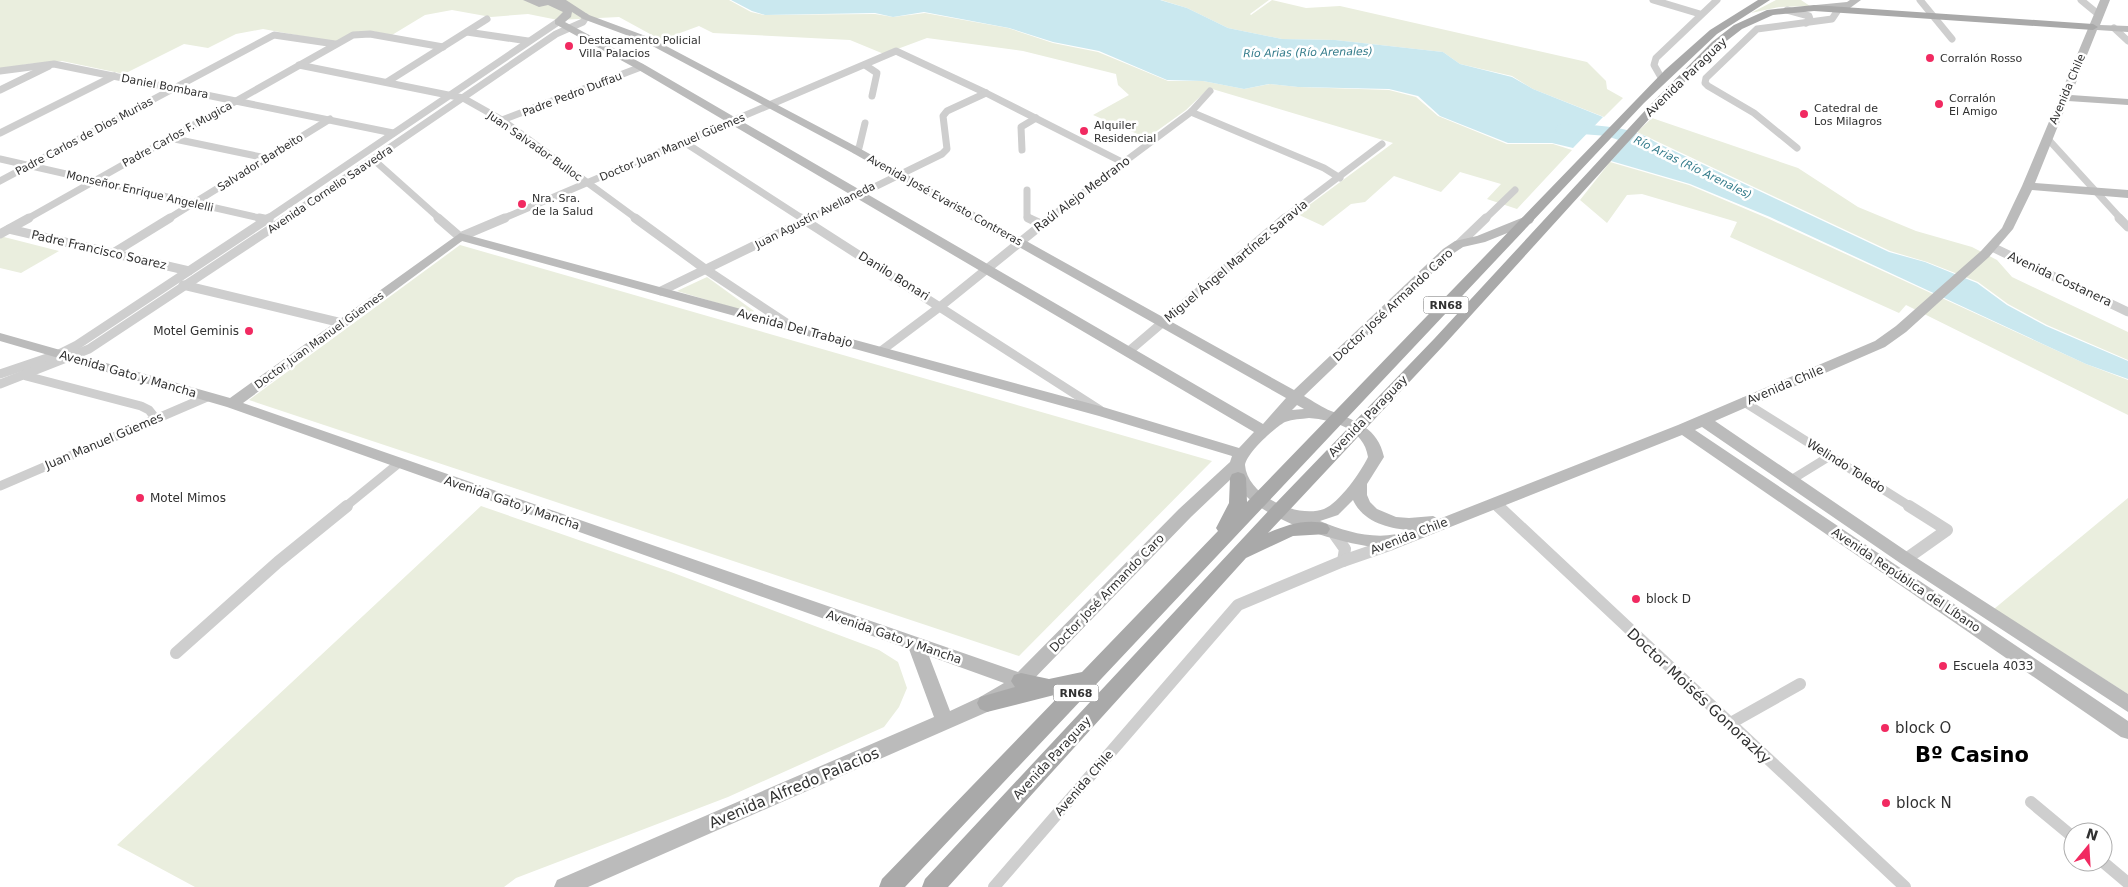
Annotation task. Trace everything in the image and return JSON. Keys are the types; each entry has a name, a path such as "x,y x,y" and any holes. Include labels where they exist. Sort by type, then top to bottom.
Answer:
{"main road":[{"name":"Avenida Paraguay","path":"890,887 1210,553 1260,498 1330,415 1555,193 1662,79 1722,24 1765,0"},
{"name":"Avenida Paraguay","path":"933,887 1238,555 1284,512 1356,428 1439,342 1656,105 1716,44 1738,27 1759,16 1812,4 1833,8 1934,17 2093,27"},
{"path":"1210,553 1235,509 1238,497 1239,465"},
{"path":"1238,555 1283,532 1302,528 1328,532"},
{"path":"987,703 1048,687 1090,679"},
{"path":"1021,681 1048,687"}],"street":[{"path":"528,0 534,3 556,1 568,14 558,22 641,67 732,122 1264,431"},
{"path":"1653,0 1700,14"},
{"path":"1662,79 1654,65 1656,58 1700,14 1717,0"},
{"path":"1796,148 1754,114 1705,83 1706,78 1757,29 1832,19 1833,8 1850,5 1856,0"},
{"path":"1920,0 1952,40"},
{"path":"2081,0 2098,14"},
{"name":"Avenida Chile","path":"994,887 1238,605 1343,561 1395,543 1704,421 1744,402 1873,348 1896,333 1988,251 2007,229 2028,186 2105,0"},
{"name":"Avenida José Evaristo Contreras","path":"556,1 586,17 648,40 855,150 1019,241 1161,324 1368,436 1376,451 1373,465 1329,514 1314,516 1284,512"},
{"path":"1786,10 1809,16 1810,19 1806,23"},
{"name":"Avenida Cornelio Saavedra","path":"66,356 89,350 374,160 556,34 583,22 586,17"},
{"path":"387,82 487,19"},
{"name":"Avenida Cornelio Saavedra","path":"66,356 77,345 190,271 558,22"},
{"path":"2093,27 2128,29"},
{"path":"2114,28 2128,41"},
{"path":"467,32 528,41"},
{"name":"Padre Carlos F. Mugica","path":"0,234 353,35 370,34 443,46"},
{"name":"Padre Carlos de Dios Murias","path":"0,182 274,35 335,44"},
{"name":"Doctor Juan Manuel Güemes","path":"232,404 460,237 896,51 986,93"},
{"path":"0,90 54,64"},
{"name":"Daniel Bombara","path":"0,71 54,64 393,132"},
{"name":"Juan Salvador Bulloc","path":"299,65 463,98 502,120 705,270 792,327"},
{"path":"864,65 876,73 872,96"},
{"name":"Padre Pedro Duffau","path":"502,120 641,67"},
{"path":"0,133 114,76"},
{"name":"Raúl Alejo Medrano","path":"881,351 941,306 1041,224 1191,112 1210,91"},
{"path":"986,93 1124,163"},
{"name":"Juan Agustín Avellaneda","path":"662,291 942,154 947,149 943,116 947,111 986,93"},
{"path":"2064,98 2128,102"},
{"path":"1191,112 1324,168 1340,178"},
{"path":"1022,150 1021,127 1036,118"},
{"name":"Salvador Barbeito","path":"113,253 330,119"},
{"path":"855,150 859,148 865,123"},
{"path":"170,138 266,158"},
{"path":"2047,138 2128,227"},
{"name":"Danilo Bonari","path":"684,142 805,221 941,306 1102,412"},
{"name":"Miguel Ángel Martínez Saravia","path":"1128,352 1297,207 1340,178 1382,144"},
{"name":"Monseñor Enrique Angelelli","path":"0,159 280,222"},
{"name":"Avenida Del Trabajo","path":"374,160 460,237 1102,412 1239,465"},
{"path":"2028,186 2128,194"},
{"path":"1027,190 1027,216 1041,224"},
{"path":"1459,244 1515,190"},
{"name":"Doctor José Armando Caro","path":"1021,681 1185,513 1239,465 1264,431 1296,396 1447,252 1459,244 1481,239 1528,220"},
{"name":"Padre Francisco Soarez","path":"10,229 190,271"},
{"name":"Avenida Costanera","path":"1988,251 2128,311"},
{"name":"Padre Francisco Soarez","path":"172,283 342,324"},
{"name":"Avenida Gato y Mancha","path":"0,337 232,404 1021,681"},
{"path":"1,373 66,356"},
{"path":"0,384 66,356"},
{"path":"1,373 47,380 141,406 149,410 156,419"},
{"name":"Juan Manuel Güemes","path":"0,486 207,397"},
{"name":"Welindo Toledo","path":"1744,402 1948,530 1906,559"},
{"path":"1276,419 1297,414 1330,415"},
{"name":"Avenida República del Líbano","path":"1704,421 1906,559 2122,701"},
{"name":"Avenida República del Líbano","path":"1683,429 2128,731"},
{"path":"1791,480 1830,456"},
{"path":"176,652 278,562 399,463"},
{"path":"1239,465 1245,488 1284,512 1328,532 1364,542 1395,543"},
{"path":"1359,482 1358,499 1372,513 1384,519 1415,525 1463,515"},
{"name":"Doctor Moisés Gonorazky","path":"1495,503 1905,887"},
{"path":"1328,532 1344,549 1343,561"},
{"path":"1990,637 1986,626 1990,622 2005,624"},
{"path":"916,645 945,722"},
{"name":"Avenida Alfredo Palacios","path":"564,887 945,722 987,703 1021,681"},
{"path":"1729,724 1800,684"},
{"path":"2088,703 2115,712 2122,709 2122,701"},
{"path":"2031,802 2063,829"},
{"path":"2113,870 2128,883"}],"green space":[{"path":"0,0 729,0 751,12 764,15 875,14 893,17 925,13 1008,28 1053,43 1098,52 1168,81 1203,81 1244,89 1270,84 1298,87 1389,90 1416,97 1438,116 1507,144 1553,144 1572,150 1517,209 1487,199 1501,184 1460,172 1441,192 1394,176 1365,202 1351,204 1323,226 1297,214 1393,143 1209,88 1186,110 1147,138 1093,115 1129,95 1118,85 1116,74 1023,51 927,38 884,54 850,40 713,33 699,26 661,40 619,17 558,20 528,14 491,17 452,10 425,15 392,35 371,31 335,42 263,29 236,34 208,48 184,44 124,74 62,61 0,69"},
{"path":"1161,0 1269,0 1251,15 1272,0 1306,8 1340,6 1587,62 1606,81 1607,89 1623,98 1604,117 1533,89 1512,76 1460,64 1443,52 1335,40 1282,39 1228,28 1187,8"},
{"path":"1776,0 1801,0 1810,6 1779,7 1751,13"},
{"path":"1652,118 1798,168 1858,207 1916,231 1972,247 1997,260 2012,277 2128,332 2128,360 2047,325 2008,304 1978,282 1927,262 1890,251 1637,132"},
{"path":"1610,162 1689,185 1767,218 2086,364 2128,380 2128,415 1906,305 1899,313 1730,237 1737,222 1642,194 1627,195 1607,223 1580,200"},
{"path":"0,236 59,251 21,273 0,268"},
{"path":"460,245 1212,461 1019,656 249,400"},
{"path":"707,277 754,311 751,313 677,291"},
{"path":"2128,498 2128,694 1994,609"},
{"path":"481,506 671,572 879,650 898,662 907,688 899,707 884,727 728,797 516,878 504,887 195,887 117,845"}],"water":[{"path":"731,0 1160,0 1187,8 1228,28 1282,39 1335,40 1443,52 1460,64 1512,77 1533,89 1603,117 1573,148 1552,143 1508,143 1440,116 1418,96 1389,89 1298,87 1269,84 1244,89 1203,81 1167,80 1099,51 1053,42 1009,28 924,12 893,17 875,13 765,15 752,11"},
{"path":"1636,133 1889,252 1925,262 1977,283 2007,305 2046,326 2128,361 2128,379 2086,364 1770,217 1690,184 1611,161"}],"waterway":[{"name":"Río Arias (Río Arenales)","path":"1563,129 1607,131 1627,136 1650,146"}],"place":[{"name":"Destacamento Policial Villa Palacios","path":"569,46"},
{"name":"Corralón Rosso","path":"1930,58"},
{"name":"Corralón El Amigo","path":"1939,104"},
{"name":"Catedral de Los Milagros","path":"1804,114"},
{"name":"Alquiler Residencial","path":"1084,131"},
{"name":"Nra. Sra. de la Salud","path":"522,204"},
{"name":"Motel Geminis","path":"249,331"},
{"name":"Motel Mimos","path":"140,498"},
{"name":"block D","path":"1636,599"},
{"name":"Escuela 4033","path":"1943,666"},
{"name":"block O","path":"1885,728"},
{"name":"block N","path":"1886,803"}],"district":[{"name":"Bº Casino","path":"1972,755"}]}
